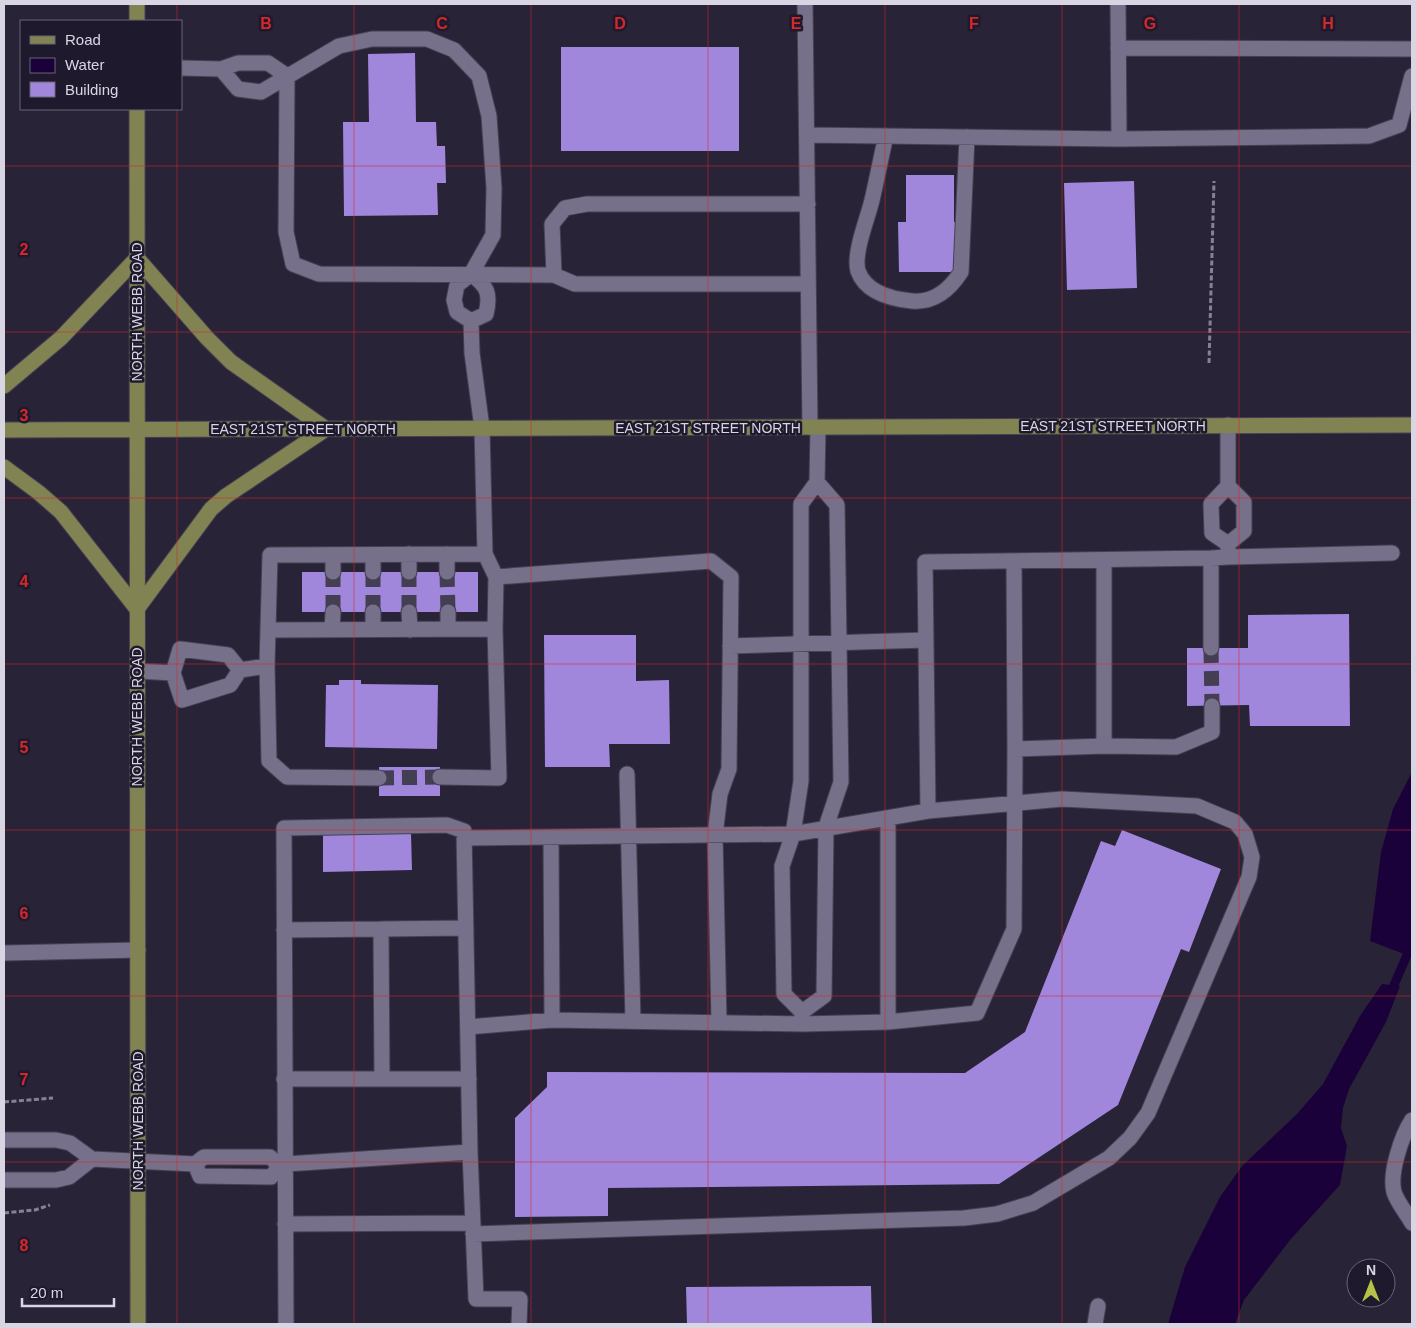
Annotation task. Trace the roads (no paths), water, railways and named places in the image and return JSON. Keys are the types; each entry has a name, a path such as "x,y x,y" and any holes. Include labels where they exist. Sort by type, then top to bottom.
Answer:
{"main road":[{"path":"137,4 137,20"},
{"name":"NORTH WEBB ROAD","path":"137,110 138,1324"},
{"path":"4,386 61,338 137,258 207,338 231,362 326,429 226,496 211,509 137,609 61,512 38,492 4,468"},
{"name":"EAST 21ST STREET NORTH","path":"4,430 1412,425"}],"lane":[{"path":"802,1018 824,996 826,827 840,782 837,504 817,482 814,428 808,284 805,4"},
{"path":"1118,4 1119,139"},
{"path":"221,69 238,89 261,92 339,46 372,39 427,39 454,50 479,76 489,116 494,188 493,235 471,274 457,285 454,300 457,312 471,321"},
{"path":"1118,48 1412,49"},
{"path":"182,68 221,69 238,63 268,63 287,76"},
{"path":"287,76 286,232 293,264 319,274 554,275 576,284 808,284"},
{"path":"807,135 1119,139 1369,136 1399,125 1412,76"},
{"path":"886,136 860,246 858,270 869,288 892,298 914,301 936,298 953,285 961,272 967,137"},
{"path":"554,275 552,224 565,208 587,204 808,204"},
{"path":"471,274 485,285 489,302 486,314 471,321"},
{"path":"440,777 499,778 495,629 496,577 485,554 482,428 472,353 471,321"},
{"path":"1228,425 1228,486 1212,504 1212,533 1228,550 1392,553"},
{"path":"802,1018 784,994 782,866 793,834 801,782 801,504 817,482"},
{"path":"928,811 925,562 1211,558 1228,550 1244,531 1244,502 1228,486"},
{"path":"409,554 409,572"},
{"path":"447,554 447,572"},
{"path":"379,778 286,777 269,761 268,630 270,555 485,554"},
{"path":"333,555 333,572"},
{"path":"373,555 373,572"},
{"path":"1211,558 1212,648"},
{"path":"1104,560 1104,746"},
{"path":"496,577 711,561 730,577 729,769 720,794 715,835 719,1022"},
{"path":"468,1027 552,1020 719,1022 802,1018 888,1022 977,1013 1014,929 1014,561"},
{"path":"332,630 333,612"},
{"path":"373,612 373,630"},
{"path":"410,612 410,630"},
{"path":"448,612 448,629"},
{"path":"268,630 495,629"},
{"path":"730,646 926,640"},
{"path":"240,670 228,655 180,649 173,673 182,700 230,685 240,670 268,666"},
{"path":"137,671 173,673"},
{"path":"1015,749 1104,746 1176,747 1212,732 1212,706"},
{"path":"627,774 633,1021"},
{"path":"285,1224 473,1228 954,1218 997,1214 1033,1204 1109,1158 1130,1138 1148,1112 1232,920 1249,877 1252,857 1245,834 1235,822 1197,806 1062,799 928,811 793,834 464,838"},
{"path":"888,819 888,1022"},
{"path":"286,1324 283,1165 284,828 447,825 464,831 470,1152 476,1298 520,1298 519,1324"},
{"path":"551,837 552,1020"},
{"path":"284,930 466,928"},
{"path":"381,929 382,1079"},
{"path":"4,953 138,950"},
{"path":"284,1079 469,1079"},
{"path":"1412,1120 1404,1132 1393,1176 1394,1192 1412,1223"},
{"path":"4,1140 56,1140 70,1143 92,1158 195,1164 204,1157 270,1157 283,1165 470,1152"},
{"path":"4,1180 69,1177 92,1158"},
{"path":"1095,1324 1098,1306"}],"water":[{"path":"1412,772 1412,957 1370,941 1381,852 1393,809"},
{"path":"1382,984 1400,986 1386,1022 1349,1089 1343,1108 1341,1128 1347,1146 1340,1185 1290,1240 1244,1300 1235,1324 1168,1324 1185,1267 1220,1197 1242,1166 1297,1114 1323,1084 1360,1016"}],"waterway":[{"path":"1394,985 1407,955"}],"tunnel":[{"path":"333,572 333,612"},
{"path":"373,572 373,612"},
{"path":"409,572 409,612"},
{"path":"447,572 448,612"},
{"path":"1211,648 1212,706"},
{"path":"379,778 440,777"}]}
